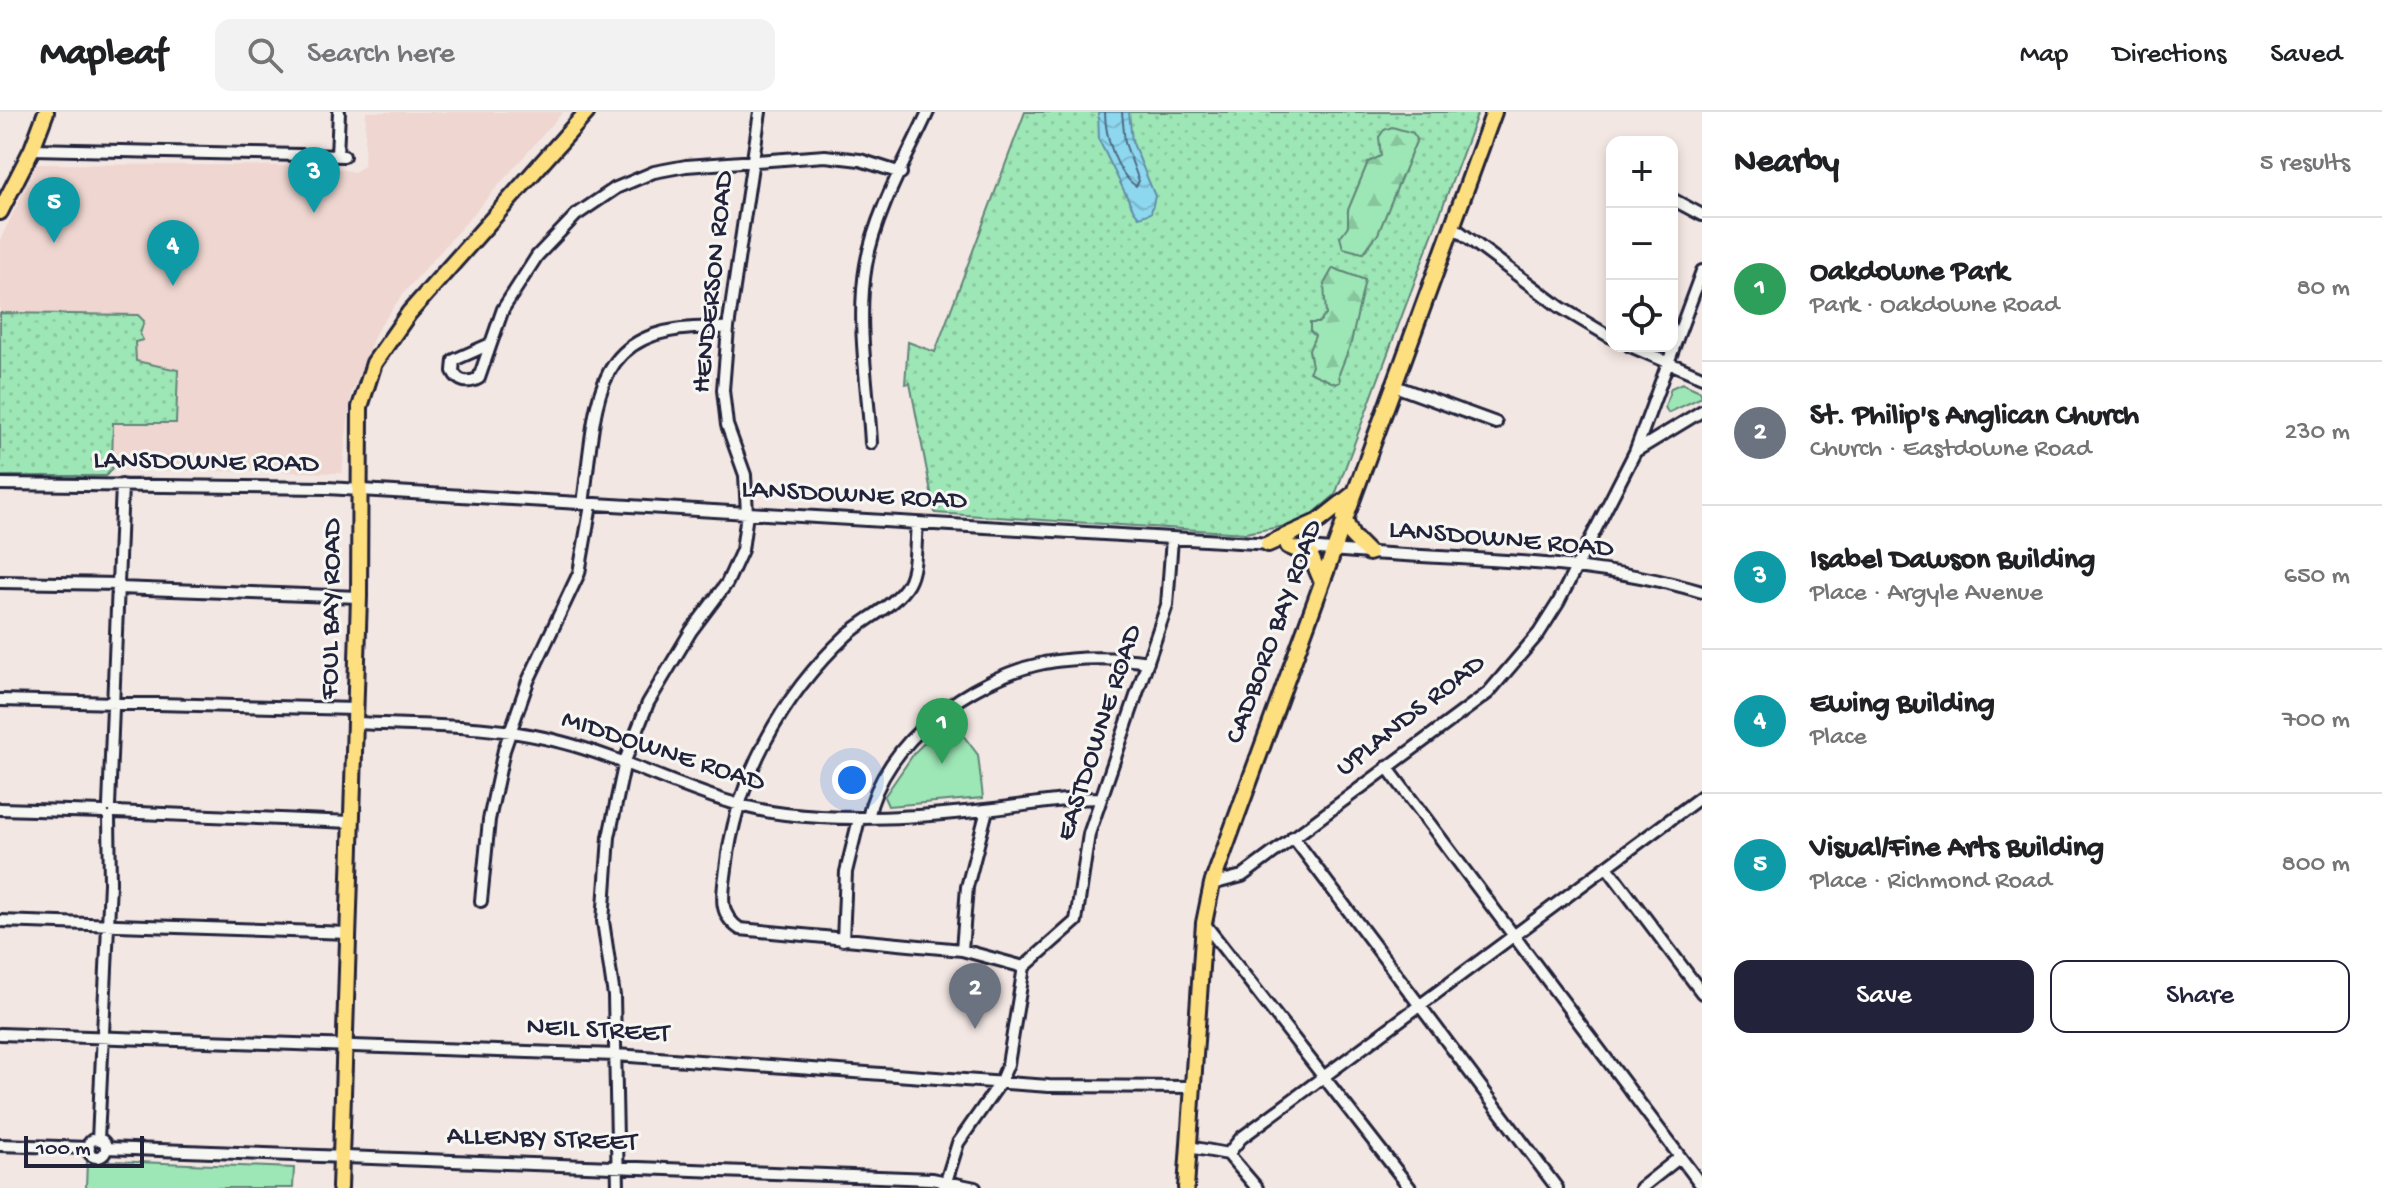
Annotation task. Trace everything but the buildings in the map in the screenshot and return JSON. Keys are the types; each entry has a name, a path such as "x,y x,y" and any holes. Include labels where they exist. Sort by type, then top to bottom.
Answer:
{"main road":[{"path":"0,212 32,149 46,112"},
{"name":"FOUL BAY ROAD","path":"340,1188 356,716 360,407 365,386 384,346 449,267 587,112"},
{"name":"CADBORO BAY ROAD","path":"1186,1188 1204,923 1212,884 1494,112"},
{"path":"1268,544 1319,521 1353,494"},
{"path":"1344,518 1352,536 1369,553"},
{"path":"1288,546 1311,556 1321,580"}],"street":[{"path":"32,149 341,156 339,112"},
{"name":"HENDERSON ROAD","path":"618,1188 614,996 604,932 603,896 609,837 625,761 661,680 733,572 742,550 747,514 745,475 724,407 728,328 760,112"},
{"path":"871,443 864,313 866,266 877,226 928,112"},
{"path":"488,345 503,309 537,256 576,215 603,195 663,170 842,156 901,173"},
{"path":"1678,202 1702,215"},
{"path":"1452,226 1560,307 1606,334"},
{"name":"UPLANDS ROAD","path":"1212,884 1242,876 1498,683 1539,633 1635,452 1702,271"},
{"path":"481,901 489,820 510,732 541,648 579,573 595,407 600,388 618,358 658,331 681,327 728,328"},
{"path":"1642,352 1702,377"},
{"path":"1392,385 1496,423"},
{"path":"1635,452 1702,411"},
{"name":"LANSDOWNE ROAD","path":"0,484 358,491 1268,544 1576,567 1667,582 1702,592"},
{"path":"0,1145 89,1148 98,1140 122,485"},
{"path":"917,524 912,576 907,585 837,645 790,700 765,740 731,833 723,899 726,917 740,929 962,950 1024,967 1014,1039 1000,1083 969,1124 944,1184"},
{"name":"EASTDOWNE ROAD","path":"1024,967 1076,921 1085,851 1100,798 1167,605 1172,539"},
{"path":"0,582 359,597"},
{"path":"843,940 846,872 863,819 876,791 909,744 955,703 998,678 1066,660 1100,658 1148,662"},
{"name":"MIDDOWNE ROAD","path":"0,700 114,702 356,716 510,732 559,741 625,761 739,805 782,814 863,819 1100,798"},
{"path":"1387,767 1702,1186"},
{"path":"1228,1154 1241,1138 1607,867 1699,803"},
{"path":"0,809 351,822"},
{"path":"962,950 967,887 987,810"},
{"path":"1293,837 1557,1188"},
{"path":"1607,867 1702,993"},
{"path":"0,921 349,933"},
{"path":"1204,923 1327,1077 1410,1188"},
{"name":"NEIL STREET","path":"0,1034 616,1055 1000,1083 1193,1087"},
{"path":"98,1140 106,1148"},
{"path":"1189,1147 1228,1154 1257,1188"},
{"name":"ALLENBY STREET","path":"89,1148 97,1157 106,1148 618,1167 975,1188"},
{"path":"1641,1188 1680,1157"}],"shaded area":[{"path":"366,112 563,112 402,295 376,332 351,395 342,473 0,468 0,240 37,164 325,166 354,172 364,166"}],"green space":[{"path":"1025,112 1478,112 1335,495 1302,523 1245,533 935,513 910,383 905,384 908,342 935,352"},
{"path":"1392,127 1413,133 1417,139 1378,234 1363,253 1343,248 1340,237 1348,226 1348,210 1368,162 1381,156 1379,137 1384,130"},
{"path":"1333,268 1365,280 1351,343 1339,374 1340,382 1336,384 1309,372 1312,366 1309,350 1315,336 1310,331 1310,323 1318,323 1326,315 1324,284"},
{"path":"0,313 138,315 144,321 140,334 143,340 135,342 136,361 178,370 176,423 113,423 112,468 106,476 0,476"},
{"path":"1682,383 1700,391 1702,397 1668,413 1665,407 1671,388"},
{"path":"950,718 978,755 983,798 888,806 884,797 915,752"},
{"path":"87,1160 294,1168 293,1188 86,1188"}],"water":[{"path":"1098,112 1129,112 1132,141 1155,196 1151,213 1139,217 1134,211 1099,140"}],"place":[{"name":"Isabel Dawson Building","path":"314,213"},
{"name":"Visual/Fine Arts Building","path":"54,243"},
{"name":"Ewing Building","path":"173,286"},
{"name":"Oakdowne Park","path":"942,764"},
{"name":"St. Philip's Anglican Church","path":"975,1029"}]}
